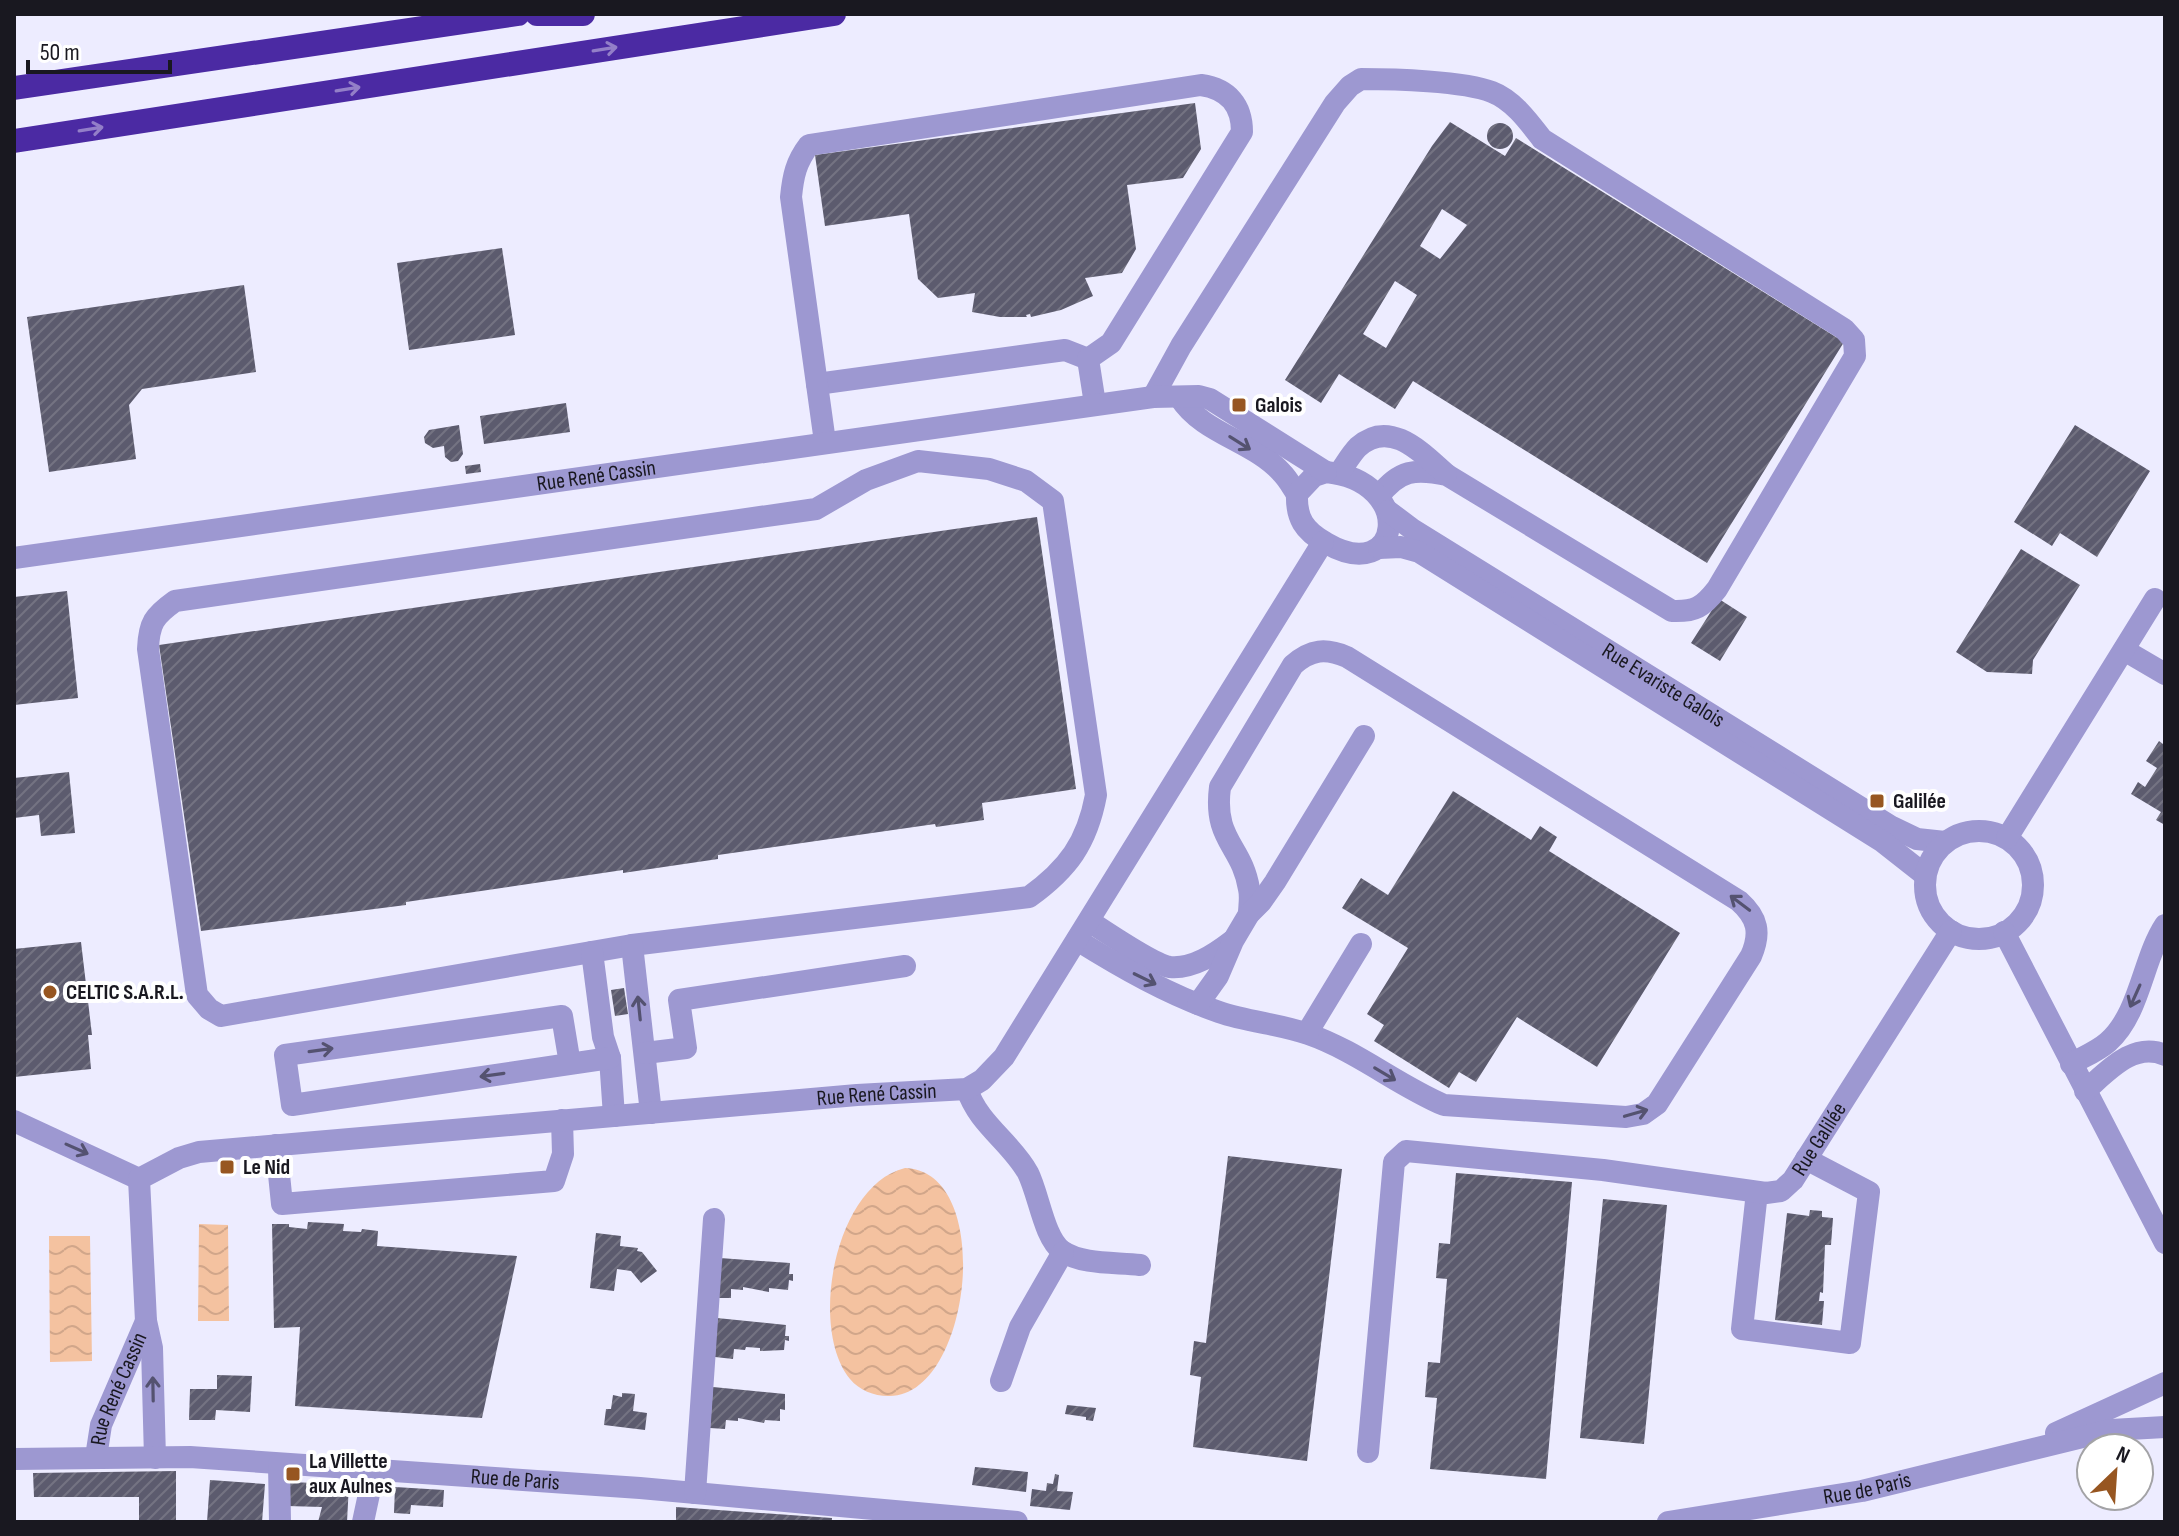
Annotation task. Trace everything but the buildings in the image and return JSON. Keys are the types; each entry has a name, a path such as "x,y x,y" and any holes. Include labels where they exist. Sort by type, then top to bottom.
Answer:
{"highway":[{"path":"14,88 518,14"},
{"path":"537,14 583,14"},
{"path":"14,141 834,14"}],"street":[{"path":"1153,397 1181,346 1335,103 1361,79 1455,85 1493,92 1524,115 1542,139 1844,329 1854,340 1855,356 1717,589 1703,607 1690,612 1672,611 1447,475 1412,444 1391,435 1373,438 1358,447 1332,472 1314,476 1297,494"},
{"path":"825,442 791,197 793,173 809,145 1201,85 1212,87 1233,99 1242,115 1242,132 1111,343 1088,359"},
{"path":"817,384 1065,350 1088,359"},
{"path":"1088,359 1095,404"},
{"name":"Rue Evariste Galois","path":"1180,398 1199,396 1210,399 1332,472 1354,477 1412,529 1892,827 1917,839 1945,842"},
{"name":"Rue René Cassin","path":"14,558 1095,404 1153,397 1180,398"},
{"path":"1180,398 1189,411 1274,466 1297,494 1298,516 1304,526 1323,542"},
{"path":"918,461 989,469 1026,481 1053,501 1096,795 1090,824 1056,877 1029,897 632,945 221,1016 209,1009 197,995 194,979 148,649 149,628 159,612 175,601 816,509 866,480 918,461"},
{"path":"1379,548 1387,537 1390,524 1383,504 1392,480 1402,475 1429,471 1447,475"},
{"name":"Rue René Cassin","path":"155,1458 152,1348 146,1321 139,1179 179,1158 199,1152 857,1095 967,1089 982,1080 1004,1057 1323,542"},
{"name":"Rue Evariste Galois","path":"1323,542 1352,554 1401,547 1419,552 1883,842 1925,875"},
{"path":"2007,838 2155,599"},
{"path":"2124,650 2165,674"},
{"path":"1083,931 1132,973 1221,1013 1307,1033 1350,1052 1421,1095 1444,1105 1626,1117 1643,1114 1665,1094 1757,942 1757,925 1751,912 1739,901 1347,657 1332,651 1316,651 1303,656 1293,665 1220,787 1217,809 1222,829 1241,862 1250,890 1249,914"},
{"path":"1198,1004 1218,976 1249,914 1275,882 1364,736"},
{"path":"1975,831 1992,832 2007,838 2028,862 2032,894 2026,910 2017,923 2004,932 1977,939 1951,931 1929,907 1925,891 1925,875 1936,851 1959,834 1975,831"},
{"path":"2071,1064 2107,1043 2118,1031 2165,925"},
{"path":"1083,931 1128,946 1170,967 1206,960 1233,941"},
{"name":"Rue Galilée","path":"1368,1452 1394,1162 1406,1151 1603,1170 1757,1192 1781,1191 1793,1180 1951,931"},
{"path":"2004,932 2165,1243"},
{"path":"1307,1033 1361,944"},
{"path":"632,945 651,1113"},
{"path":"592,952 603,1037 610,1058 614,1116"},
{"path":"645,1053 686,1048 679,1000 905,966"},
{"path":"570,1064 562,1016 285,1055 292,1105 570,1064 610,1058"},
{"path":"2085,1091 2125,1057 2143,1052 2165,1055"},
{"path":"967,1089 978,1114 1027,1171 1049,1236 1063,1252 1074,1257 1140,1265"},
{"path":"276,1145 282,1204 554,1181 563,1154 562,1120"},
{"path":"14,1121 139,1179"},
{"path":"1757,1192 1742,1329 1850,1343 1869,1192 1806,1159"},
{"path":"695,1493 714,1219"},
{"path":"1001,1381 1020,1327 1063,1252"},
{"name":"Rue René Cassin","path":"96,1457 101,1425 146,1321"},
{"name":"Rue de Paris","path":"2015,1452 2165,1383"},
{"name":"Rue de Paris","path":"1668,1522 1862,1491 2111,1430 2165,1427"},
{"name":"Rue de Paris","path":"14,1459 155,1458 369,1469 695,1493 848,1514 1017,1522"},
{"path":"279,1464 280,1522"},
{"path":"363,1522 369,1494 369,1469"}],"water":[{"path":"905,1168 934,1179 953,1205 962,1242 962,1284 954,1326 939,1362 916,1387 883,1396 867,1392 854,1383 837,1356 831,1326 830,1294 846,1229 861,1201 881,1180"},
{"path":"199,1224 228,1225 229,1321 198,1321"},
{"path":"49,1236 90,1236 92,1361 50,1362"}],"place":[{"name":"Galois","path":"1239,405"},
{"name":"Galilée","path":"1877,801"},
{"name":"CELTIC S.A.R.L.","path":"50,992"},
{"name":"Le Nid","path":"227,1167"},
{"name":"La Villette aux Aulnes","path":"293,1474"}]}
